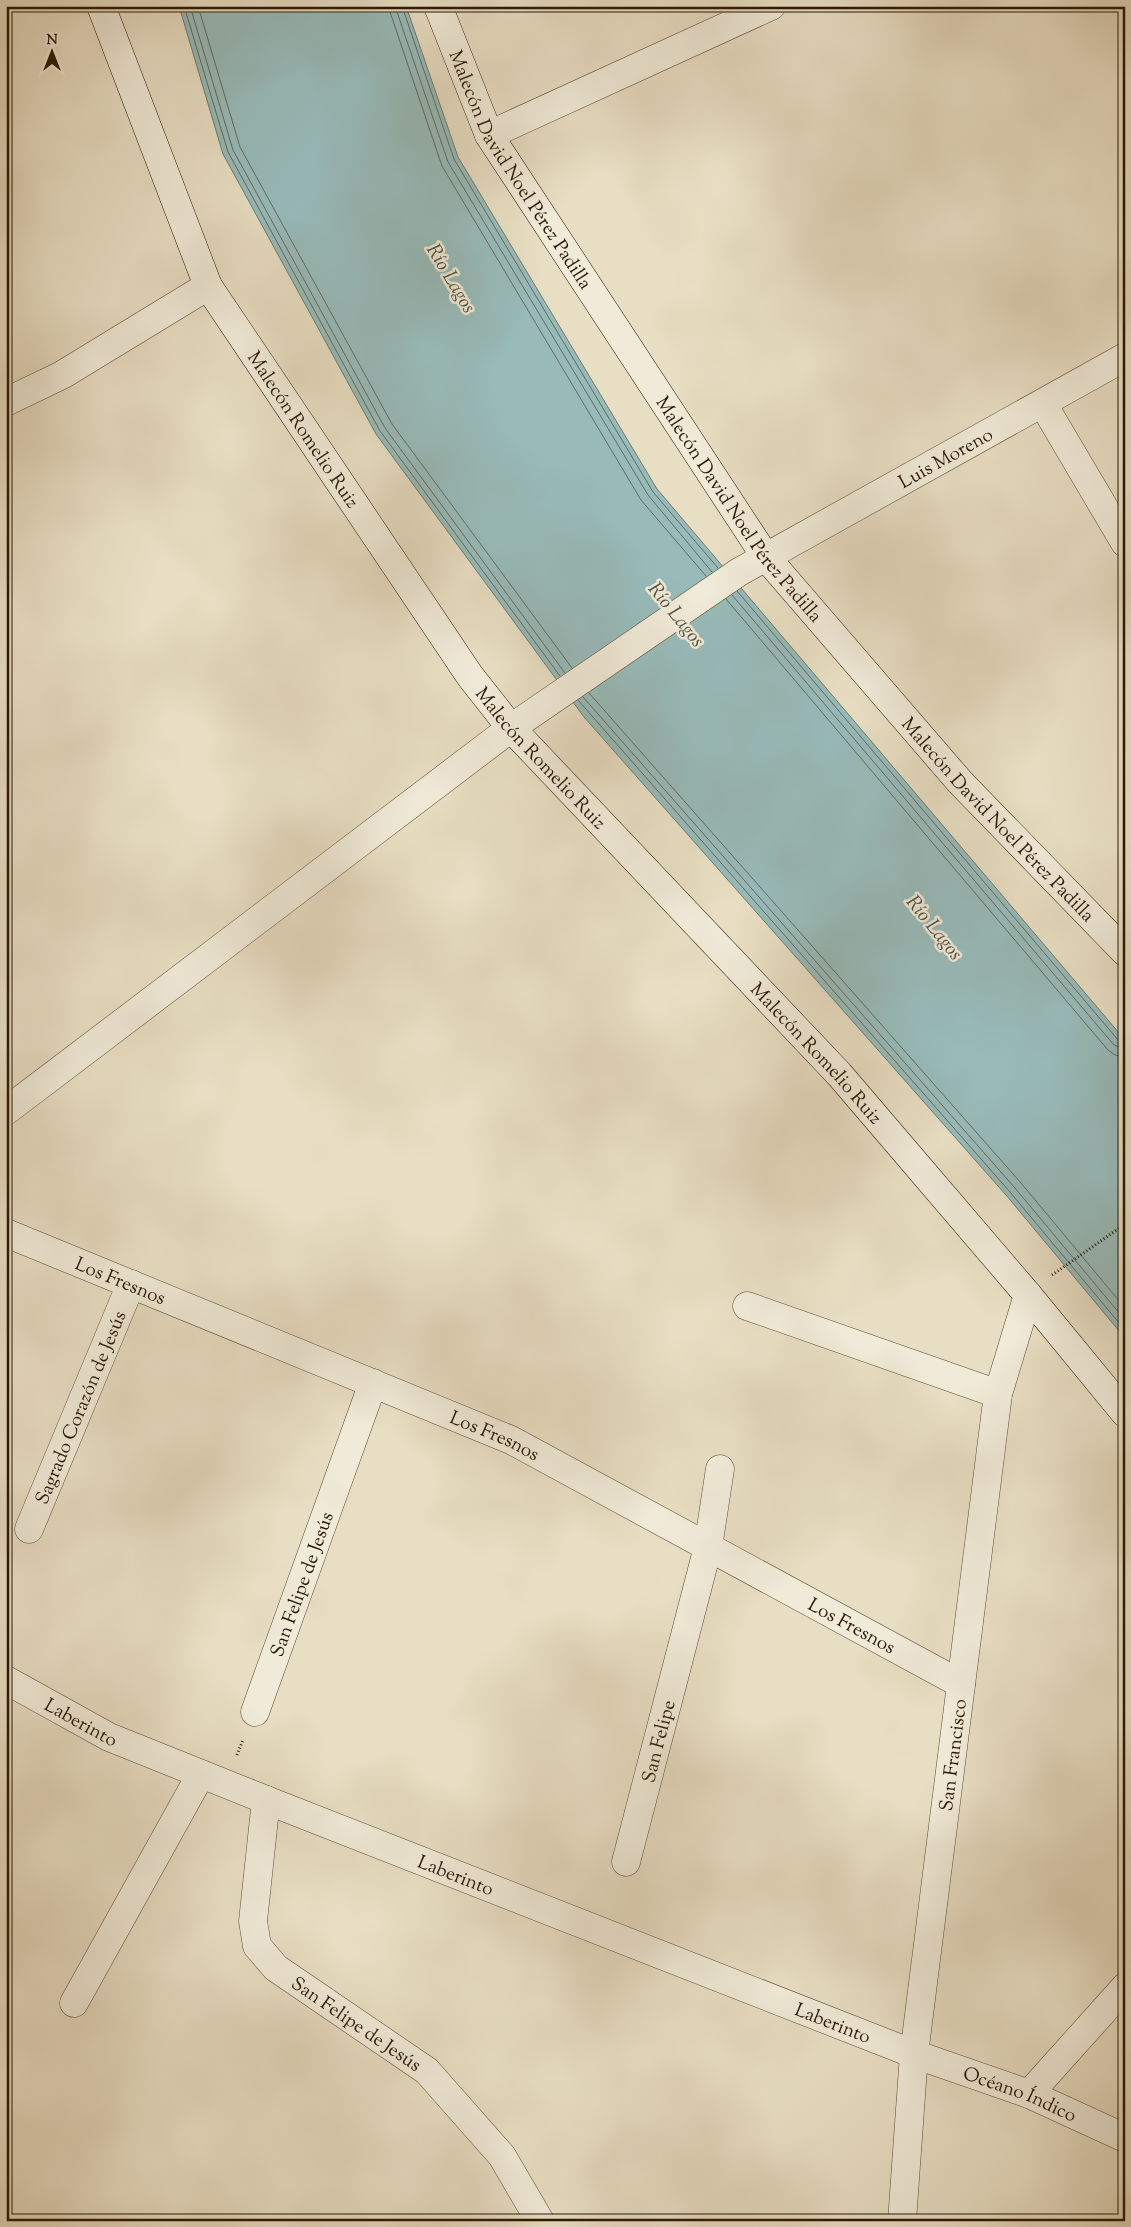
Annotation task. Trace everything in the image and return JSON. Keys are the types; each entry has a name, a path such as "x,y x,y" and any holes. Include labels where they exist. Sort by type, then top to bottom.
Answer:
{"street":[{"name":"Malecón Romelio Ruiz","path":"101,6 208,286 470,676 510,728 839,1074 1028,1295 1125,1413"},
{"name":"Malecón David Noel Pérez Padilla","path":"438,6 489,135 765,556 960,782 1125,952"},
{"path":"489,135 772,6"},
{"path":"6,402 62,375 208,286"},
{"name":"Luis Moreno","path":"6,1110 510,728 739,572 1125,357"},
{"path":"1043,404 1125,543"},
{"name":"Los Fresnos","path":"6,1233 510,1440 961,1684"},
{"name":"Sagrado Corazón de Jesús","path":"29,1529 130,1284"},
{"name":"San Francisco","path":"902,2221 914,2054 998,1394 1028,1295"},
{"path":"747,1306 998,1394"},
{"name":"San Felipe de Jesús","path":"255,1712 373,1383"},
{"name":"San Felipe","path":"626,1862 708,1547 720,1468"},
{"name":"Laberinto","path":"6,1680 109,1737 914,2054"},
{"path":"74,2003 213,1778"},
{"name":"San Felipe de Jesús","path":"266,1800 253,1921 257,1946 276,1968 427,2071 502,2156 540,2221"},
{"path":"1029,2094 1125,1987"},
{"name":"Océano Índico","path":"914,2054 1029,2094 1125,2138"}],"path":[{"path":"1056,1272 1125,1224"},
{"path":"213,1778 255,1712"}],"water":[{"name":"Río Lagos","path":"179,6 406,6 458,157 657,489 1125,1040 1125,1338 1006,1195 584,717 376,434 223,154"}]}
